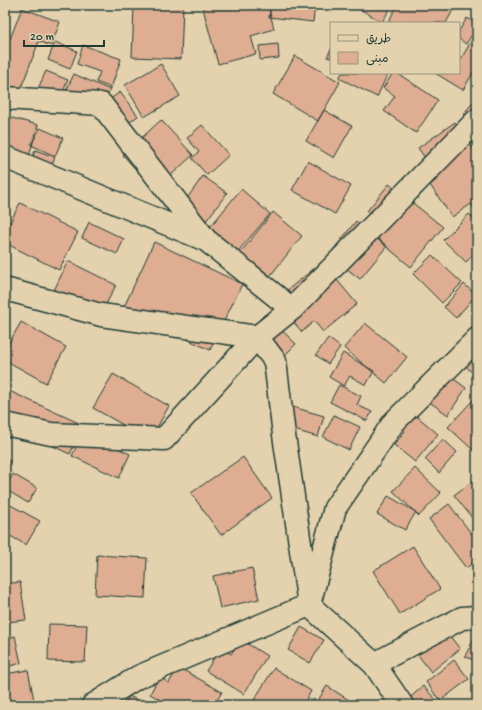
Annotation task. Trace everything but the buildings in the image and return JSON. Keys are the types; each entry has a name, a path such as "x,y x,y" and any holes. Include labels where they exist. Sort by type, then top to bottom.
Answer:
{"street":[{"path":"5,98 101,104 206,240 292,309"},
{"path":"5,424 51,434 164,439 257,337 292,309 477,120"},
{"path":"5,157 206,240"},
{"path":"5,289 102,315 257,337 275,361 284,435 309,606 374,664 402,705"},
{"path":"309,606 335,508 394,422 477,339"},
{"path":"93,705 138,677 309,606"},
{"path":"374,664 462,618 477,617"}]}
